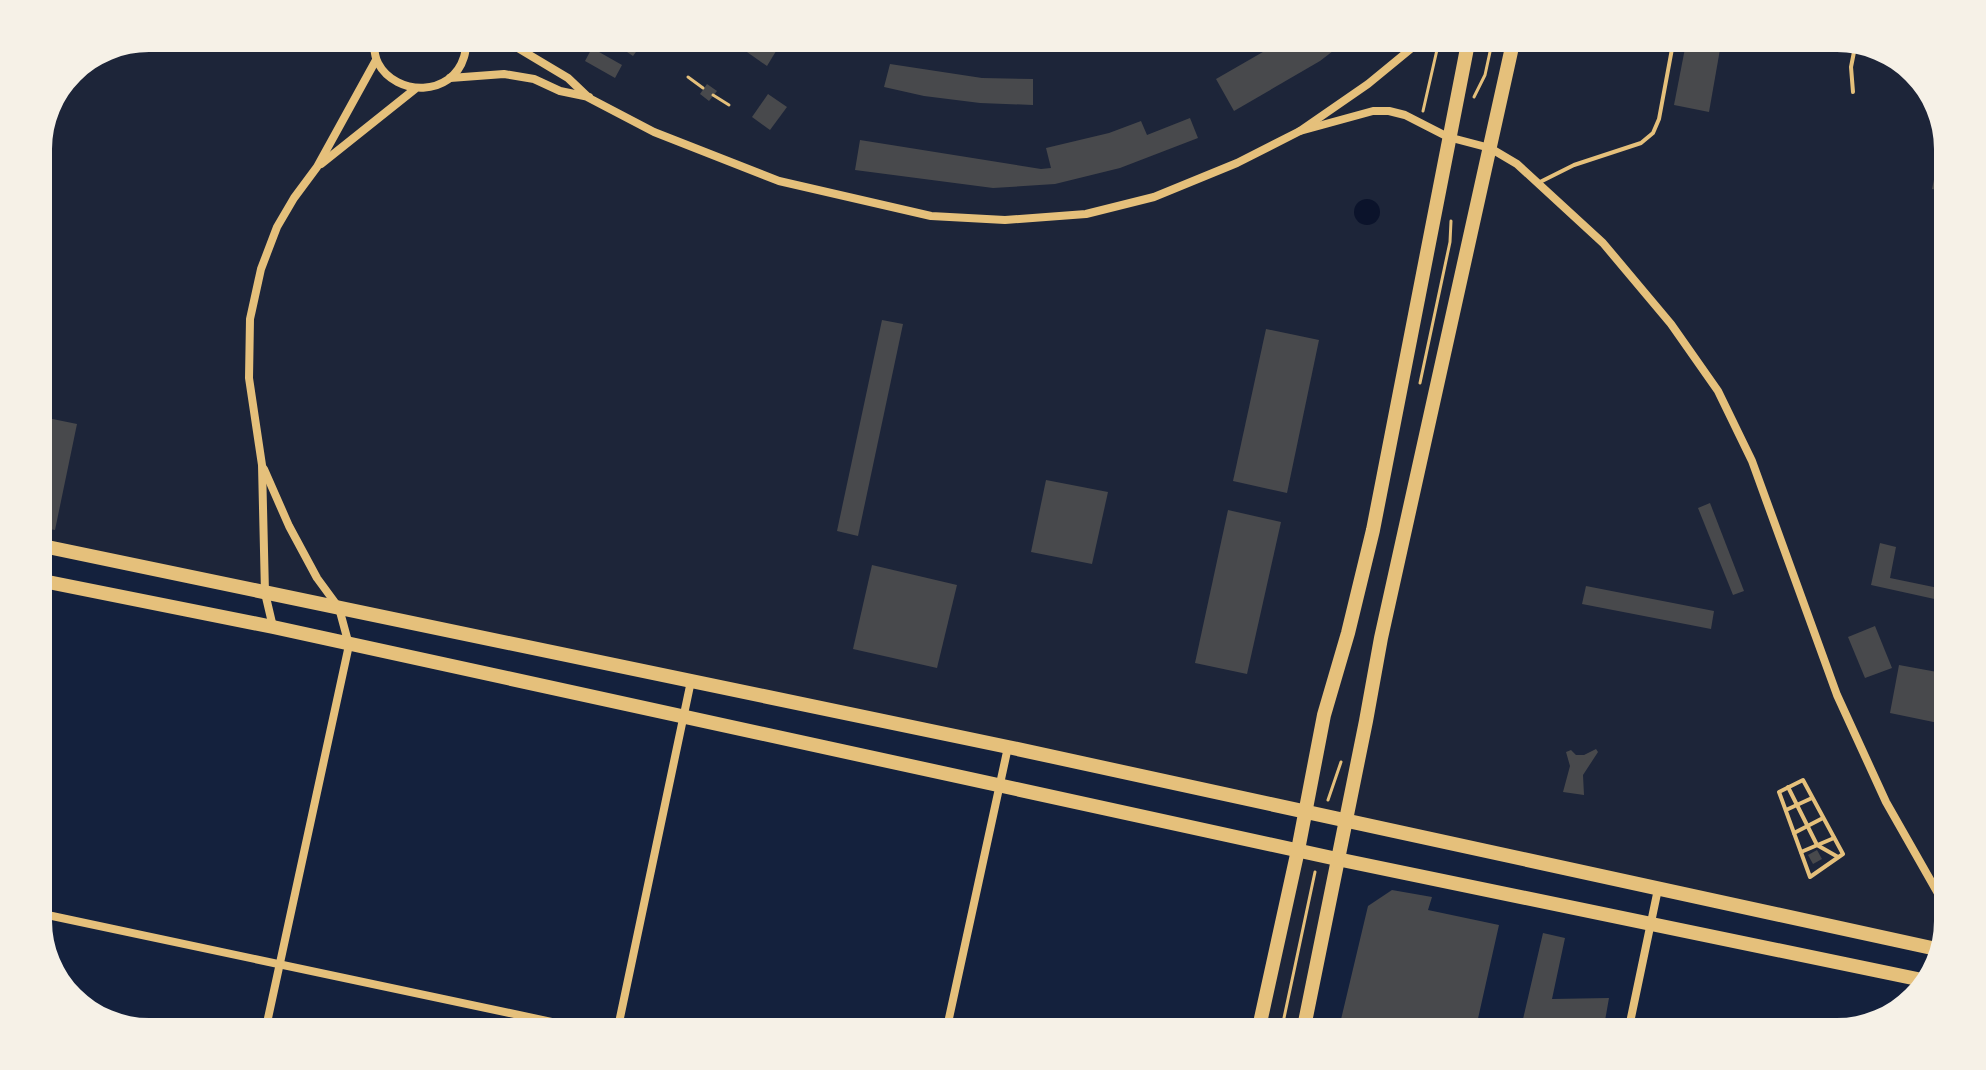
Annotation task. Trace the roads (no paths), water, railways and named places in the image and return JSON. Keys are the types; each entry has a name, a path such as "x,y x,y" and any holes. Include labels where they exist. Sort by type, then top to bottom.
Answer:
{"main road":[{"path":"1261,1018 1324,715 1373,530 1466,52"},
{"path":"1306,1018 1381,638 1511,52"},
{"path":"52,548 1008,747 1930,948"},
{"path":"52,583 273,627 1337,859 1915,978"}],"street":[{"path":"375,52 385,74 399,84 415,89 434,87 450,78 464,59 465,52"},
{"path":"524,52 568,78 589,98"},
{"path":"450,78 504,74 534,79 560,91 589,98 654,132 779,181 931,216 1005,220 1086,214 1154,197 1237,163 1300,131 1368,84 1407,52"},
{"path":"273,627 265,593 262,465 249,378 250,319 261,269 277,227 317,167 376,60"},
{"path":"317,167 415,89"},
{"path":"1300,131 1373,111 1389,111 1405,115 1448,137 1490,148 1517,164 1603,243 1671,324 1718,391 1752,461 1837,695 1886,802 1934,886"},
{"path":"262,465 310,565 339,608 349,645 268,1018"},
{"path":"620,1018 691,680"},
{"path":"949,1018 1008,747"},
{"path":"1631,1018 1658,889"},
{"path":"52,916 533,1018"}],"lane":[{"path":"1538,183 1574,165 1641,143 1653,133 1659,119 1671,52"},
{"path":"1853,92 1851,67 1854,54"},
{"path":"1803,780 1834,838 1840,856 1810,877 1779,792 1803,780"},
{"path":"1788,787 1817,845 1840,856"},
{"path":"1786,810 1812,798"},
{"path":"1794,833 1823,818"},
{"path":"1801,852 1834,838"}]}
